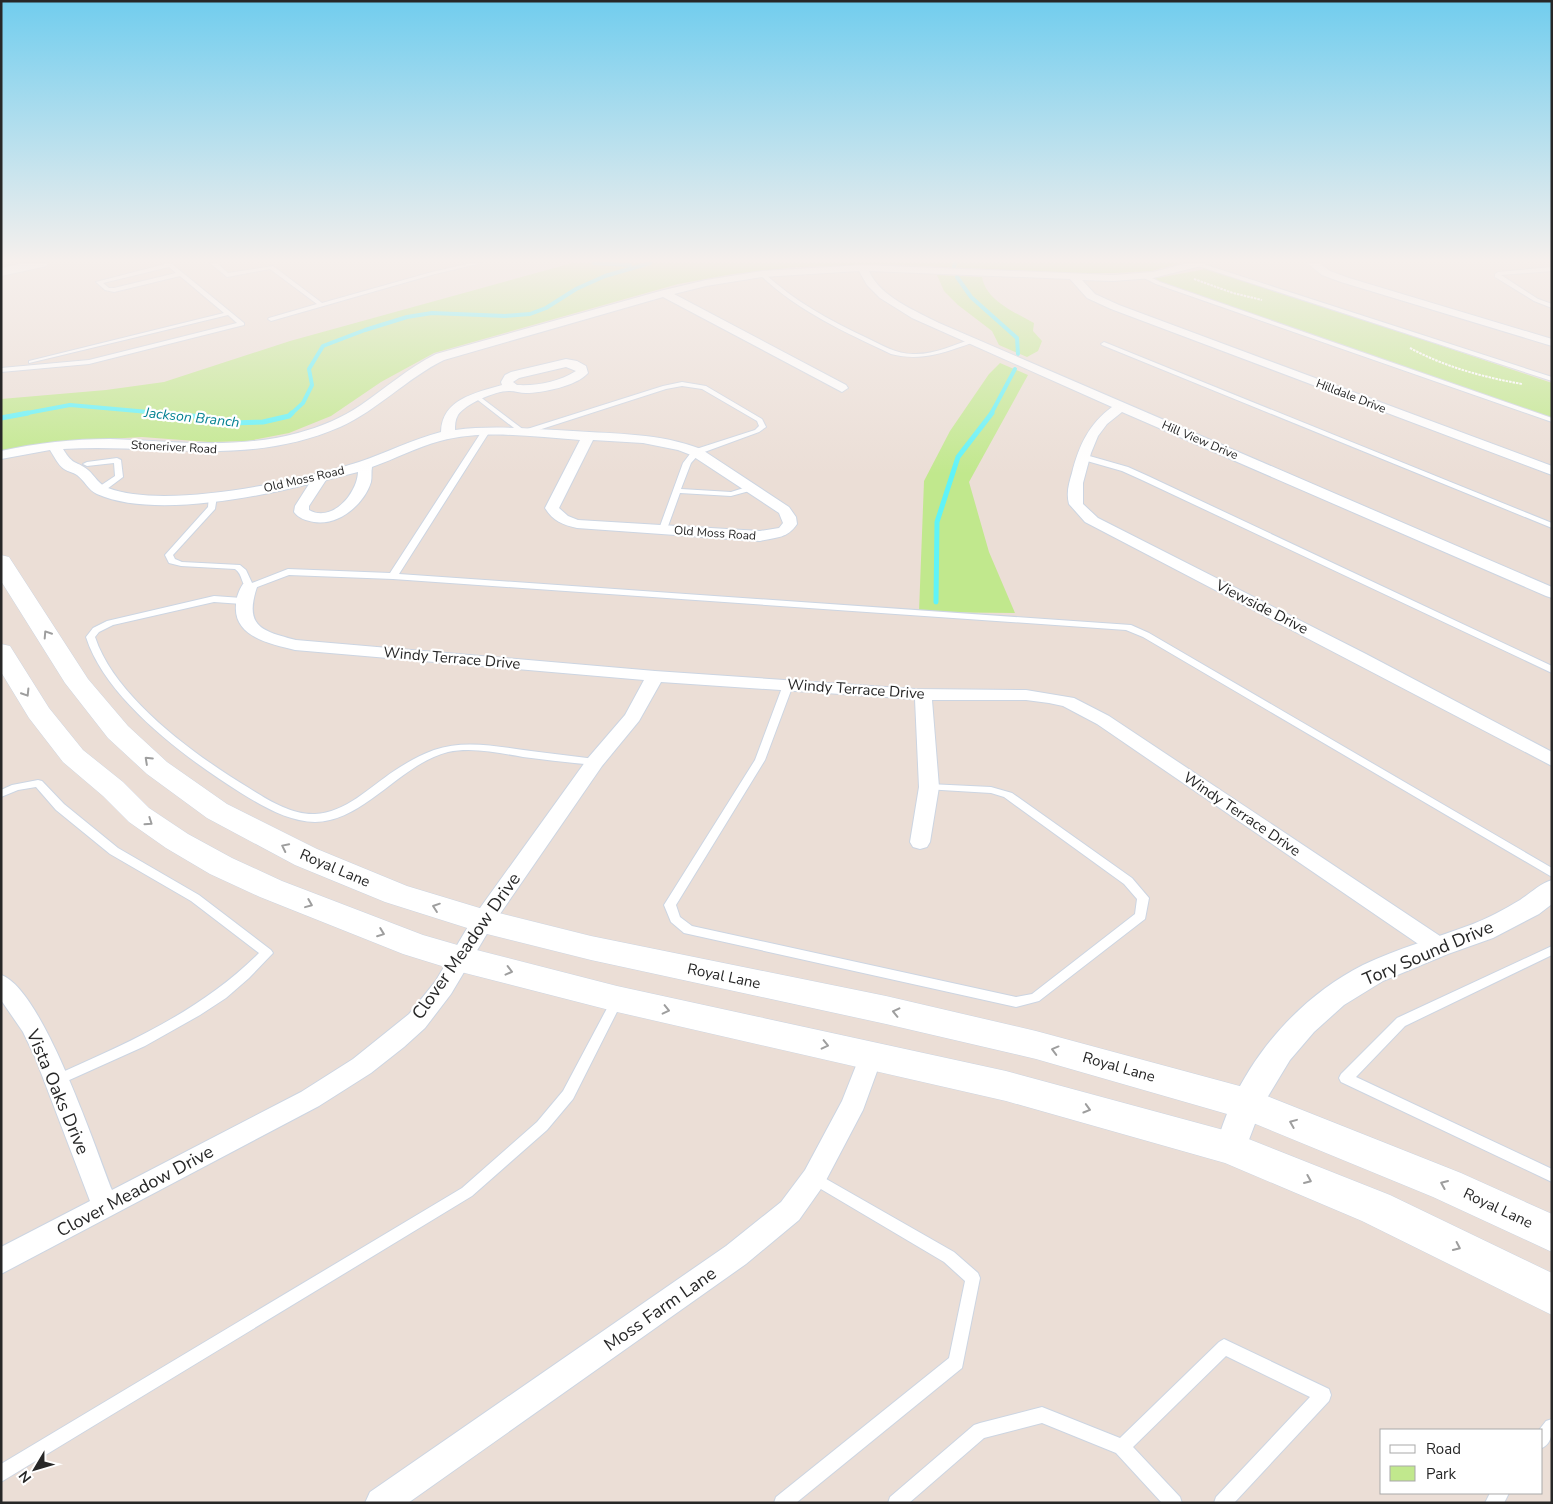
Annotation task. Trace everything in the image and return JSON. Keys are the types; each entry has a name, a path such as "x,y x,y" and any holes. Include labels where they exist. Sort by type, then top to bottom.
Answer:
{"main road":[{"name":"Royal Lane","path":"1,562 78,683 118,732 157,768 217,811 306,857 396,894 483,921 591,948 886,1010 1036,1045 1247,1104 1447,1185 1552,1234"},
{"path":"1,651 38,712 73,756 113,789 139,815 177,841 221,866 271,889 414,945 461,959 617,999 1006,1086 1231,1148 1376,1208 1475,1255 1552,1295"}],"street":[{"name":"Stoneriver Road","path":"1,456 54,446 100,444 204,450 230,449 302,436 327,428 364,409 416,370 440,357 523,333"},
{"path":"739,333 842,388"},
{"name":"Hill View Drive","path":"956,333 1552,593"},
{"name":"Hilldale Drive","path":"1185,333 1552,471"},
{"path":"1517,333 1552,344"},
{"path":"448,435 450,418 455,410 477,397 509,387 517,390 537,388 577,376 582,373 582,369 573,364 557,364 510,378 507,382 509,387"},
{"name":"Viewside Drive","path":"1122,406 1109,416 1092,434 1083,457 1075,492 1076,503 1084,514 1096,523 1360,658 1552,760"},
{"name":"Old Moss Road","path":"54,446 68,465 85,469 89,481 100,490 118,496 146,500 172,500 213,496 321,477 448,435 486,431 588,436 669,442 696,452 784,510 789,517 790,524 784,530 760,536 577,524 557,516 552,508 588,436"},
{"path":"85,469 100,444"},
{"path":"321,477 302,506 302,512 307,516 339,514 345,509 364,483 364,464"},
{"name":"Windy Terrace Drive","path":"246,594 242,615 249,627 263,637 295,645 655,676 923,694 1042,697 1068,702 1085,710 1438,946"},
{"name":"Clover Meadow Drive","path":"1,1261 310,1098 362,1066 416,1021 442,988 483,921 596,762 633,717 655,676"},
{"path":"920,842 929,788 923,694"},
{"name":"Tory Sound Drive","path":"1231,1148 1247,1104 1279,1050 1303,1024 1334,997 1373,973 1483,930 1529,907 1552,890"},
{"name":"Vista Oaks Drive","path":"1,984 12,996 35,1034 56,1081 105,1206"},
{"name":"Moss Farm Lane","path":"381,1503 736,1255 790,1211 814,1178 854,1102 871,1055"}],"lane":[{"path":"1,370 149,333"},
{"path":"1,370 90,362 205,333"},
{"path":"852,333 893,353 905,356 924,357 972,341"},
{"path":"1303,333 1552,420"},
{"path":"1411,333 1552,379"},
{"path":"1104,344 1552,526"},
{"path":"477,397 523,433 665,387 682,384 704,387 760,420 763,427 757,431 696,452 687,463 663,530"},
{"path":"393,576 486,431"},
{"path":"1083,457 1125,469 1145,478 1552,670"},
{"path":"85,469 117,460 119,477 100,490"},
{"path":"677,491 731,494 750,488"},
{"path":"213,496 212,507 169,555 172,561 181,564 237,567 242,570 246,594"},
{"path":"596,762 473,748 449,749 424,758 398,772 361,802 339,812 315,818 296,816 272,807 212,769 159,728 123,691 92,648 90,636 96,630 110,624 214,599 246,594 288,572 393,576 1128,627 1146,635 1369,764 1552,873"},
{"path":"788,685 760,760 670,904 675,919 688,930 1016,1002 1035,998 1141,916 1143,898 1128,881 1008,795 991,790 929,788"},
{"path":"1,794 16,787 38,783 60,807 114,851 195,898 268,953 251,971 212,1001 155,1035 56,1081"},
{"path":"1552,950 1402,1022 1346,1078 1552,1176"},
{"path":"1,1474 467,1192 542,1126 568,1095 617,999"},
{"path":"782,1503 956,1362 973,1278 949,1256 814,1178"},
{"path":"1122,1447 1224,1346 1323,1395 1222,1503"},
{"path":"896,1503 980,1431 1042,1415 1122,1447 1174,1503"},
{"path":"1543,1439 1552,1427"}],"green space":[{"path":"318,333 504,333 434,353 381,382 331,416 289,433 248,441 209,442 142,437 53,442 1,451 1,399 106,390 164,382"},
{"path":"993,333 1035,333 1042,341 1038,351 1027,357 999,345"},
{"path":"1307,333 1404,333 1552,383 1552,419"},
{"path":"1000,363 1028,375 969,482 989,552 1015,613 919,612 924,481 950,431 989,374"}],"waterway":[{"name":"Jackson Branch","path":"291,414 303,403 312,385 309,369 323,346 357,333"},
{"path":"1012,333 1017,338 1018,354"},
{"path":"991,414 1015,369"},
{"name":"Jackson Branch","path":"22,414 70,405 171,414"},
{"name":"Jackson Branch","path":"1,418 28,413"},
{"name":"Jackson Branch","path":"157,413 203,417 232,423 263,422 291,414"},
{"path":"936,602 937,522 958,457 992,413"}]}
